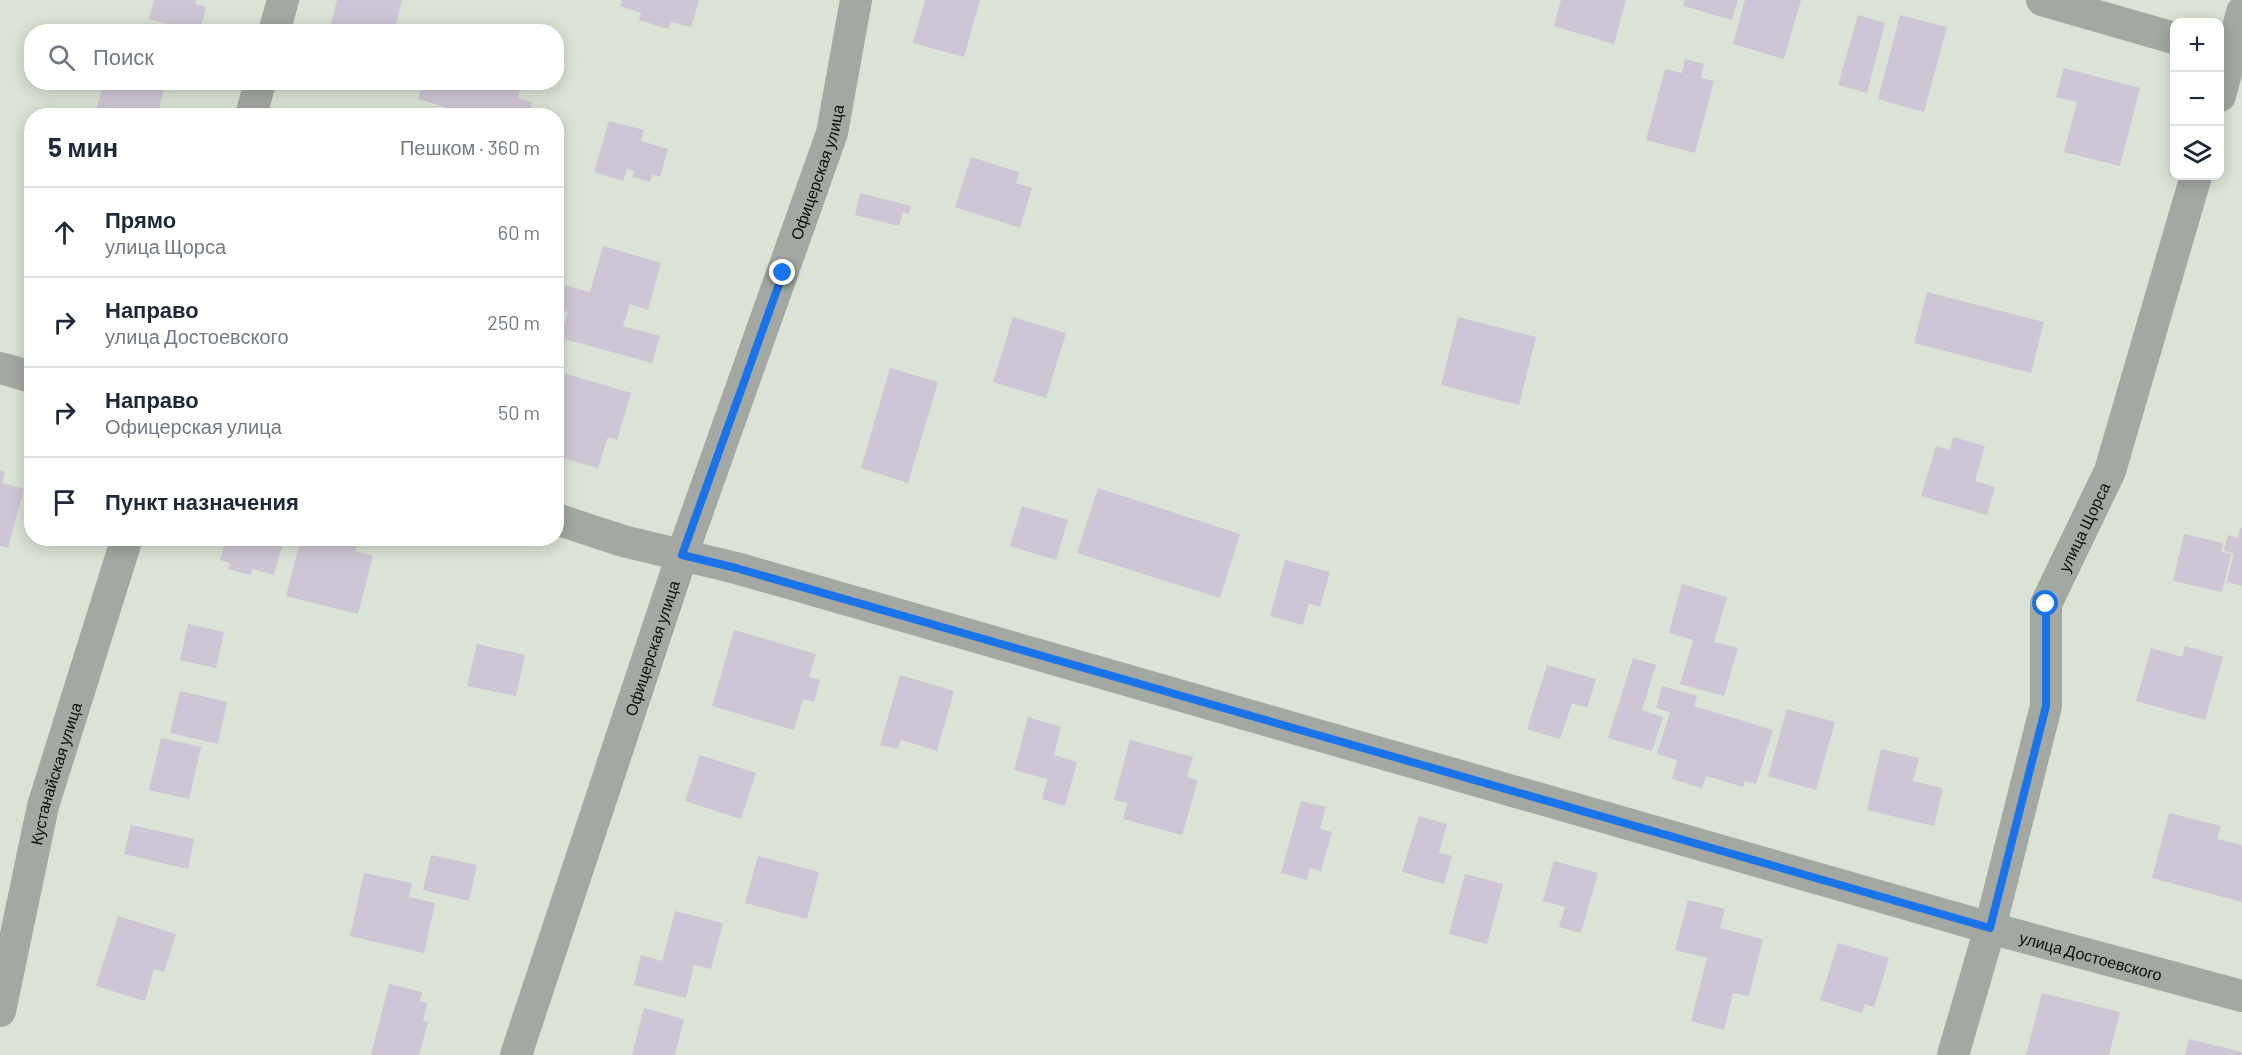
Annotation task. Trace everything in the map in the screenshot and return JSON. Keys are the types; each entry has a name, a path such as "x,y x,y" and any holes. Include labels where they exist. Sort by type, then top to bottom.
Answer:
{"street":[{"path":"276,24 283,0"},
{"name":"Офицерская улица","path":"516,1055 682,555 832,133 856,0"},
{"path":"2042,0 2170,37"},
{"path":"2224,81 2242,12"},
{"path":"253,108 258,90"},
{"name":"улица Щорса","path":"1953,1055 1990,928 2046,706 2046,604 2110,471 2195,180"},
{"path":"0,368 24,375"},
{"name":"улица Достоевского","path":"564,522 623,541 736,568 1990,928 2242,996"},
{"name":"Кустанайская улица","path":"0,1011 43,806 124,546"}],"building":[{"path":"154,0 196,0 195,4 206,7 202,24 169,24 149,19"},
{"path":"337,0 402,0 396,24 331,24"},
{"path":"622,0 699,0 691,27 671,22 668,29 639,20 641,13 620,6"},
{"path":"925,0 980,0 964,57 913,43"},
{"path":"1561,0 1626,0 1614,44 1554,26"},
{"path":"1685,0 1738,0 1732,20 1683,6"},
{"path":"1745,0 1801,0 1784,59 1733,44"},
{"path":"1858,15 1885,23 1867,93 1838,85"},
{"path":"1900,15 1947,27 1924,112 1878,99"},
{"path":"1685,59 1704,64 1701,78 1714,81 1695,153 1646,140 1665,69 1682,73"},
{"path":"2064,68 2140,88 2120,166 2064,152 2077,102 2056,97"},
{"path":"102,90 164,90 159,108 97,108"},
{"path":"421,90 520,90 518,98 532,102 531,108 449,108 418,99"},
{"path":"609,121 644,130 641,141 668,149 660,177 652,174 650,182 633,177 634,171 627,169 623,181 594,172"},
{"path":"971,157 1019,172 1016,183 1032,188 1020,228 955,207"},
{"path":"860,193 911,206 909,214 903,212 899,226 855,215"},
{"path":"603,246 661,263 648,310 630,304 623,326 660,336 652,363 564,339 568,312 564,311 564,285 590,292"},
{"path":"1927,292 2044,322 2031,373 1914,343"},
{"path":"1013,317 1066,333 1046,398 993,382"},
{"path":"1458,317 1536,337 1519,405 1441,385"},
{"path":"890,368 938,382 908,483 861,468"},
{"path":"564,373 631,393 617,440 608,437 598,468 564,458"},
{"path":"1953,437 1985,446 1975,481 1995,487 1987,515 1921,496 1936,446 1950,450"},
{"path":"0,471 5,472 2,483 24,489 8,548 0,546"},
{"path":"1098,488 1240,534 1220,598 1077,553"},
{"path":"1022,506 1068,520 1056,560 1010,546"},
{"path":"2240,528 2242,528 2242,586 2227,582 2234,553 2224,551 2228,535 2238,538"},
{"path":"2184,534 2223,543 2221,552 2231,554 2222,592 2173,581"},
{"path":"224,546 282,546 274,575 252,569 251,575 228,569 230,563 220,560"},
{"path":"299,546 356,546 355,551 373,556 358,614 286,596"},
{"path":"1285,560 1330,572 1320,607 1309,603 1303,625 1270,616"},
{"path":"1682,584 1727,597 1714,642 1738,648 1724,696 1680,684 1693,640 1669,633"},
{"path":"188,624 224,632 216,668 180,660"},
{"path":"734,630 816,654 809,677 820,680 814,702 803,699 794,730 712,706"},
{"path":"477,644 525,655 516,696 467,686"},
{"path":"2185,646 2223,657 2205,720 2136,701 2151,648 2182,657"},
{"path":"1633,658 1656,665 1642,710 1663,717 1652,751 1608,738"},
{"path":"1547,665 1596,679 1587,708 1572,703 1560,739 1527,729"},
{"path":"900,675 954,691 937,751 901,740 898,749 880,745"},
{"path":"1662,686 1697,696 1694,706 1773,730 1756,784 1745,781 1743,787 1706,776 1702,788 1672,779 1677,760 1657,754 1670,712 1656,708"},
{"path":"180,691 227,702 218,744 170,733"},
{"path":"1787,709 1835,722 1816,790 1768,776"},
{"path":"1028,717 1061,727 1054,755 1077,762 1065,806 1042,799 1047,779 1014,770"},
{"path":"161,738 201,747 189,799 149,790"},
{"path":"1130,740 1193,757 1187,777 1198,780 1182,835 1123,819 1127,803 1114,800"},
{"path":"1881,749 1919,758 1913,781 1943,788 1934,826 1867,810"},
{"path":"700,755 756,773 741,819 685,801"},
{"path":"1301,801 1326,807 1320,829 1332,832 1321,871 1310,868 1307,880 1281,873"},
{"path":"2169,813 2221,826 2217,839 2242,845 2242,902 2152,878"},
{"path":"1419,816 1447,824 1439,853 1452,856 1444,884 1402,872"},
{"path":"131,825 194,839 188,869 124,854"},
{"path":"431,855 477,865 469,901 423,890"},
{"path":"758,856 819,872 807,919 745,903"},
{"path":"1554,861 1598,873 1581,933 1559,927 1565,907 1543,901"},
{"path":"364,873 412,883 409,897 435,903 424,953 350,936"},
{"path":"1465,874 1503,884 1487,944 1449,934"},
{"path":"1688,900 1725,909 1720,928 1763,939 1749,996 1733,993 1724,1030 1691,1021 1707,958 1675,950"},
{"path":"675,911 723,923 711,969 694,965 686,998 634,985 641,955 662,961"},
{"path":"118,916 176,934 164,972 154,969 145,1001 96,986"},
{"path":"1838,943 1889,958 1874,1007 1865,1004 1862,1013 1820,1000"},
{"path":"389,984 422,992 420,1001 427,1003 423,1021 428,1022 419,1055 371,1055"},
{"path":"2042,993 2120,1012 2109,1055 2026,1055"},
{"path":"644,1008 684,1019 675,1055 632,1055"},
{"path":"2189,1039 2242,1052 2242,1055 2185,1055"}],"route":[{"path":"783,273 682,555 736,568 1990,928 2046,706 2046,604"}]}
